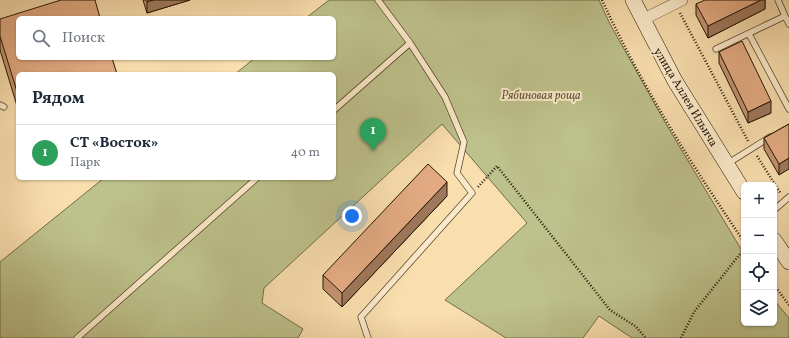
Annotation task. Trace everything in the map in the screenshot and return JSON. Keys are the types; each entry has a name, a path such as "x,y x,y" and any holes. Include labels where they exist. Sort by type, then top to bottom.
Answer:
{"main road":[{"name":"улица Аллея Ильича","path":"633,0 642,20 675,81 741,187"},
{"path":"777,244 789,262"}],"street":[{"path":"642,20 679,2"}],"lane":[{"path":"368,338 361,317 472,193 457,172 464,142 445,97 410,43 378,0"},
{"path":"778,0 789,24"},
{"path":"716,49 785,16"},
{"path":"749,34 789,109"},
{"path":"336,108 410,43"},
{"path":"727,164 777,133"},
{"path":"77,338 255,180"},
{"path":"777,207 787,199"}],"path":[{"path":"602,0 648,88 706,184 741,237"},
{"path":"679,2 752,149 787,199"},
{"path":"472,193 497,166 610,310 635,326 646,338"},
{"path":"680,338 694,312 741,253"},
{"path":"777,289 789,306"}],"green space":[{"name":"Рябиновая роща","path":"329,0 599,0 610,24 666,124 741,249 741,326 777,326 777,304 789,318 789,338 632,338 599,316 583,338 506,338 445,300 527,223 442,124 264,288 262,303 303,329 298,338 0,338 0,262 102,180 336,180 336,72 238,72 252,60 336,60 336,16 309,16"}],"building":[{"path":"61,0 95,0 99,16 16,16 16,60 113,60 116,72 16,72 16,88 0,36 0,19"},
{"path":"705,0 761,0 708,26 696,4"},
{"path":"742,41 771,101 748,112 719,52"},
{"path":"789,124 789,158 779,164 764,138"},
{"path":"428,164 447,182 342,293 323,275"}],"place":[{"name":"СТ «Восток»","path":"373,151"}]}
